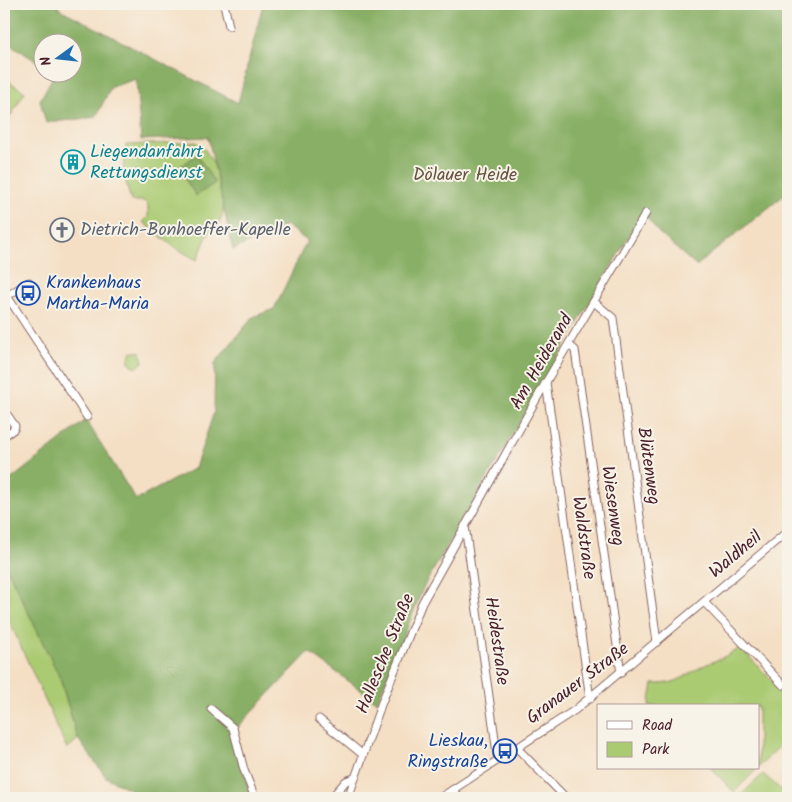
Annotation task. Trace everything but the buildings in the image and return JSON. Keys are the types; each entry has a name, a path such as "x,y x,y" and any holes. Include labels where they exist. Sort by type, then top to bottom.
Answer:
{"street":[{"path":"224,4 229,26"},
{"name":"Am Heiderand","path":"465,526 546,382 646,213"},
{"path":"29,282 5,297 87,417"},
{"name":"Blütenweg","path":"594,302 613,318 657,642"},
{"name":"Wiesenweg","path":"569,345 575,350 620,673"},
{"name":"Waldstraße","path":"546,382 590,699"},
{"path":"4,410 15,426 4,436"},
{"name":"Hallesche Straße","path":"348,798 362,754 422,603 465,526"},
{"name":"Heidestraße","path":"465,526 498,760"},
{"name":"Waldheil","path":"704,602 788,531"},
{"path":"704,602 783,685"},
{"name":"Granauer Straße","path":"440,798 590,699 704,602"},
{"path":"211,709 233,728 244,770 255,798"},
{"path":"319,719 362,754"},
{"path":"517,748 566,798"},
{"path":"331,798 346,781 354,778"},
{"path":"452,790 460,798"}],"green space":[{"name":"Dölauer Heide","path":"4,4 60,4 58,8 238,103 263,4 788,4 788,192 696,266 658,232 643,212 424,586 377,702 309,652 232,733 252,798 129,798 133,791 106,777 78,739 60,678 4,562 4,485 86,420 136,500 195,468 214,412 215,363 253,317 274,309 307,241 286,225 233,250 208,137 141,140 136,79 111,87 96,117 46,123 40,100 50,82 82,82 82,32 32,32 32,58 4,40"},
{"path":"4,78 25,92 6,123 4,121"},
{"path":"196,142 204,148 224,181 223,212 220,222 208,234 197,260 174,247 143,222 148,217 148,205 144,201 131,201 123,171 126,145"},
{"path":"197,155 215,183 196,196 178,168"},
{"path":"132,351 141,352 143,362 136,368 128,361"},
{"path":"4,562 60,678 78,739 67,749 4,609"},
{"path":"740,647 788,698 788,738 760,766 760,704 649,704 653,684 679,680"},
{"path":"713,770 756,770 734,792"},
{"path":"763,774 788,798 738,798"}],"place":[{"name":"Liegendanfahrt Rettungsdienst","path":"73,162"},
{"name":"Dietrich-Bonhoeffer-Kapelle","path":"62,230"},
{"name":"Krankenhaus Martha-Maria","path":"28,293"},
{"name":"Lieskau, Ringstraße","path":"505,751"}]}
